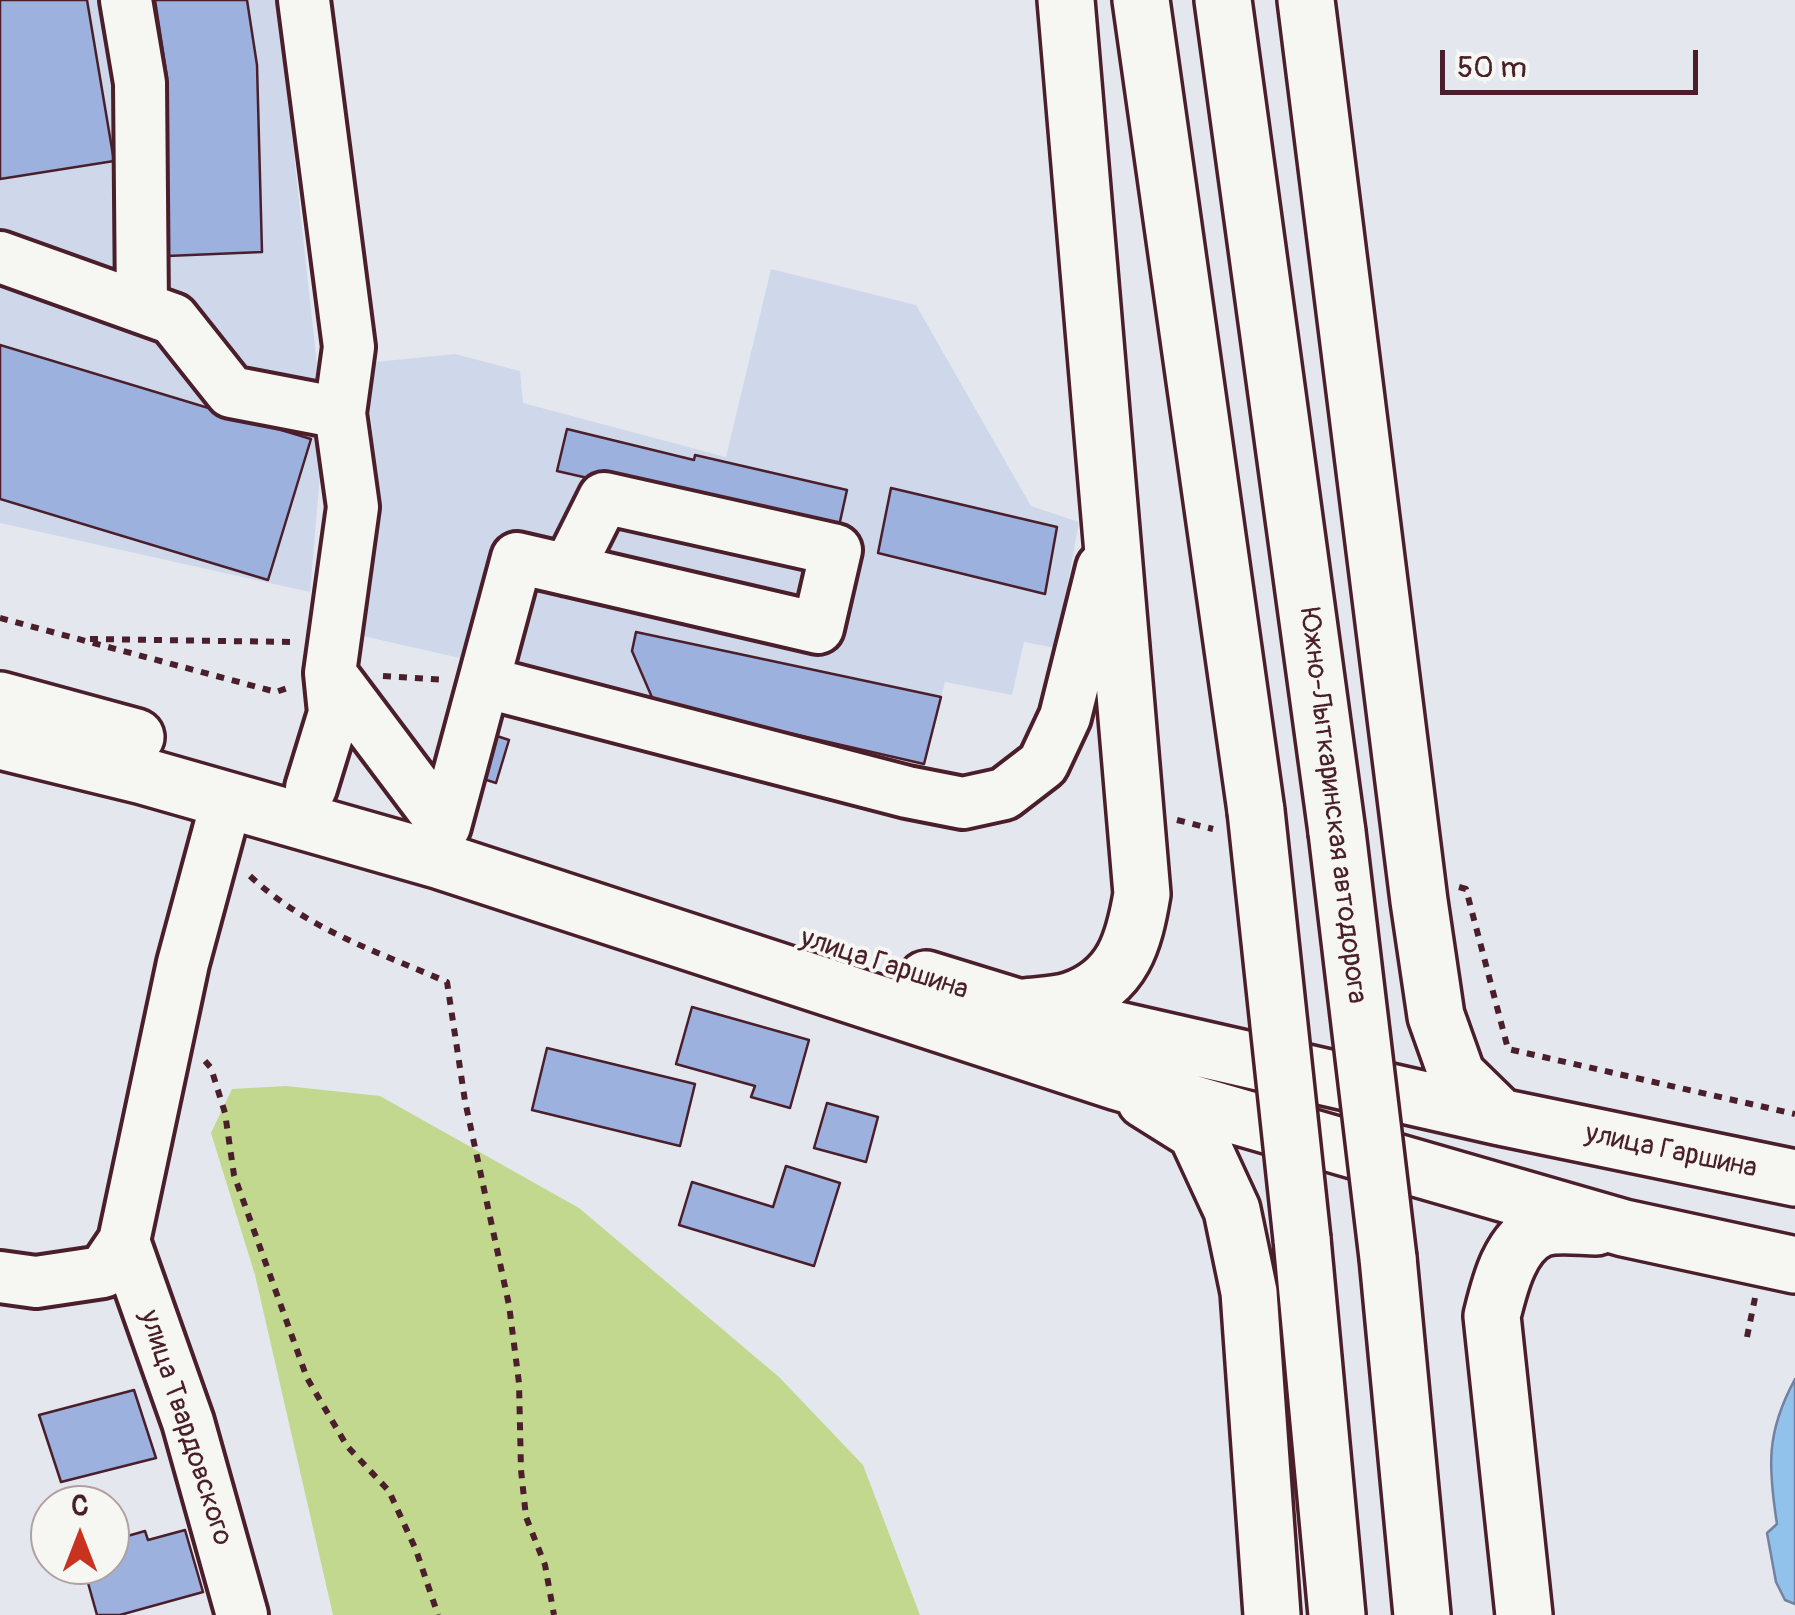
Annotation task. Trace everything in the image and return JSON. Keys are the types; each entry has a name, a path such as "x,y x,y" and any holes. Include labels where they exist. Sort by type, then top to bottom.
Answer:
{"main road":[{"path":"1018,1008 1071,1000 1112,976 1135,939 1142,894 1066,0"},
{"path":"1141,0 1256,811 1337,1615"},
{"name":"Южно-Лыткаринская автодорога","path":"1223,0 1337,832 1388,1258 1422,1615"},
{"path":"1306,0 1436,1016 1457,1074 1500,1117"},
{"name":"улица Гаршина","path":"2,733 312,788 445,826 1018,1008 1500,1117 1788,1176"},
{"name":"улица Гаршина","path":"2,733 221,822 559,897 1118,1082 1624,1228 1780,1261"},
{"path":"1118,1082 1196,1132 1232,1210 1249,1292 1272,1615"},
{"path":"1524,1615 1492,1316 1501,1277 1524,1241 1541,1229 1624,1228"}],"lane":[{"path":"126,0 140,83 142,307"},
{"path":"304,0 349,348 340,413 353,507 332,658 334,713 312,788"},
{"path":"0,257 173,319 231,392 340,413"},
{"path":"445,826 517,558 568,570 818,628 836,550 604,498 568,570"},
{"path":"484,682 907,792 963,803 1004,794 1043,764 1065,717 1102,568"},
{"path":"332,658 445,826"},
{"path":"0,1277 36,1282 103,1272 124,1241 183,963 221,822"},
{"name":"улица Твардовского","path":"124,1241 188,1422 242,1615"}],"path":[{"path":"0,618 276,692 332,658"},
{"path":"77,639 332,658 484,682"},
{"path":"221,822 275,900 312,924 447,982 465,1101 509,1305 519,1383 526,1516 546,1565 554,1615"},
{"path":"170,1024 211,1068 225,1114 234,1176 307,1378 347,1446 388,1492 416,1550 438,1615"}],"shaded area":[{"path":"0,0 277,0 324,428 310,592 0,523"},
{"path":"771,269 916,305 1031,506 1079,522 1056,648 1024,642 1012,695 945,682 924,764 363,636 380,504 365,363 455,354 520,371 523,403 726,457"}],"green space":[{"path":"286,1086 380,1096 579,1208 779,1377 863,1465 920,1615 333,1615 255,1275 211,1133 232,1089"}],"water":[{"path":"1795,1379 1795,1604 1785,1600 1776,1582 1767,1533 1777,1524 1771,1467 1774,1433"}],"building":[{"path":"0,0 87,0 114,161 0,179"},
{"path":"155,0 247,0 257,65 262,252 167,256 167,78"},
{"path":"0,345 311,439 268,580 0,499"},
{"path":"567,429 694,460 695,455 847,490 837,535 557,471"},
{"path":"891,488 1057,527 1045,594 878,553"},
{"path":"636,632 941,697 924,764 654,702 632,651"},
{"path":"485,732 509,740 496,783 471,775"},
{"path":"692,1007 809,1040 790,1108 751,1097 755,1086 676,1064"},
{"path":"547,1048 695,1084 680,1146 532,1110"},
{"path":"827,1103 878,1117 866,1162 814,1148"},
{"path":"786,1166 840,1183 814,1266 679,1225 692,1182 773,1207"},
{"path":"134,1390 156,1458 61,1482 39,1415"},
{"path":"185,1530 203,1592 120,1615 97,1615 89,1585 130,1585 130,1535 145,1531 148,1540"}]}
